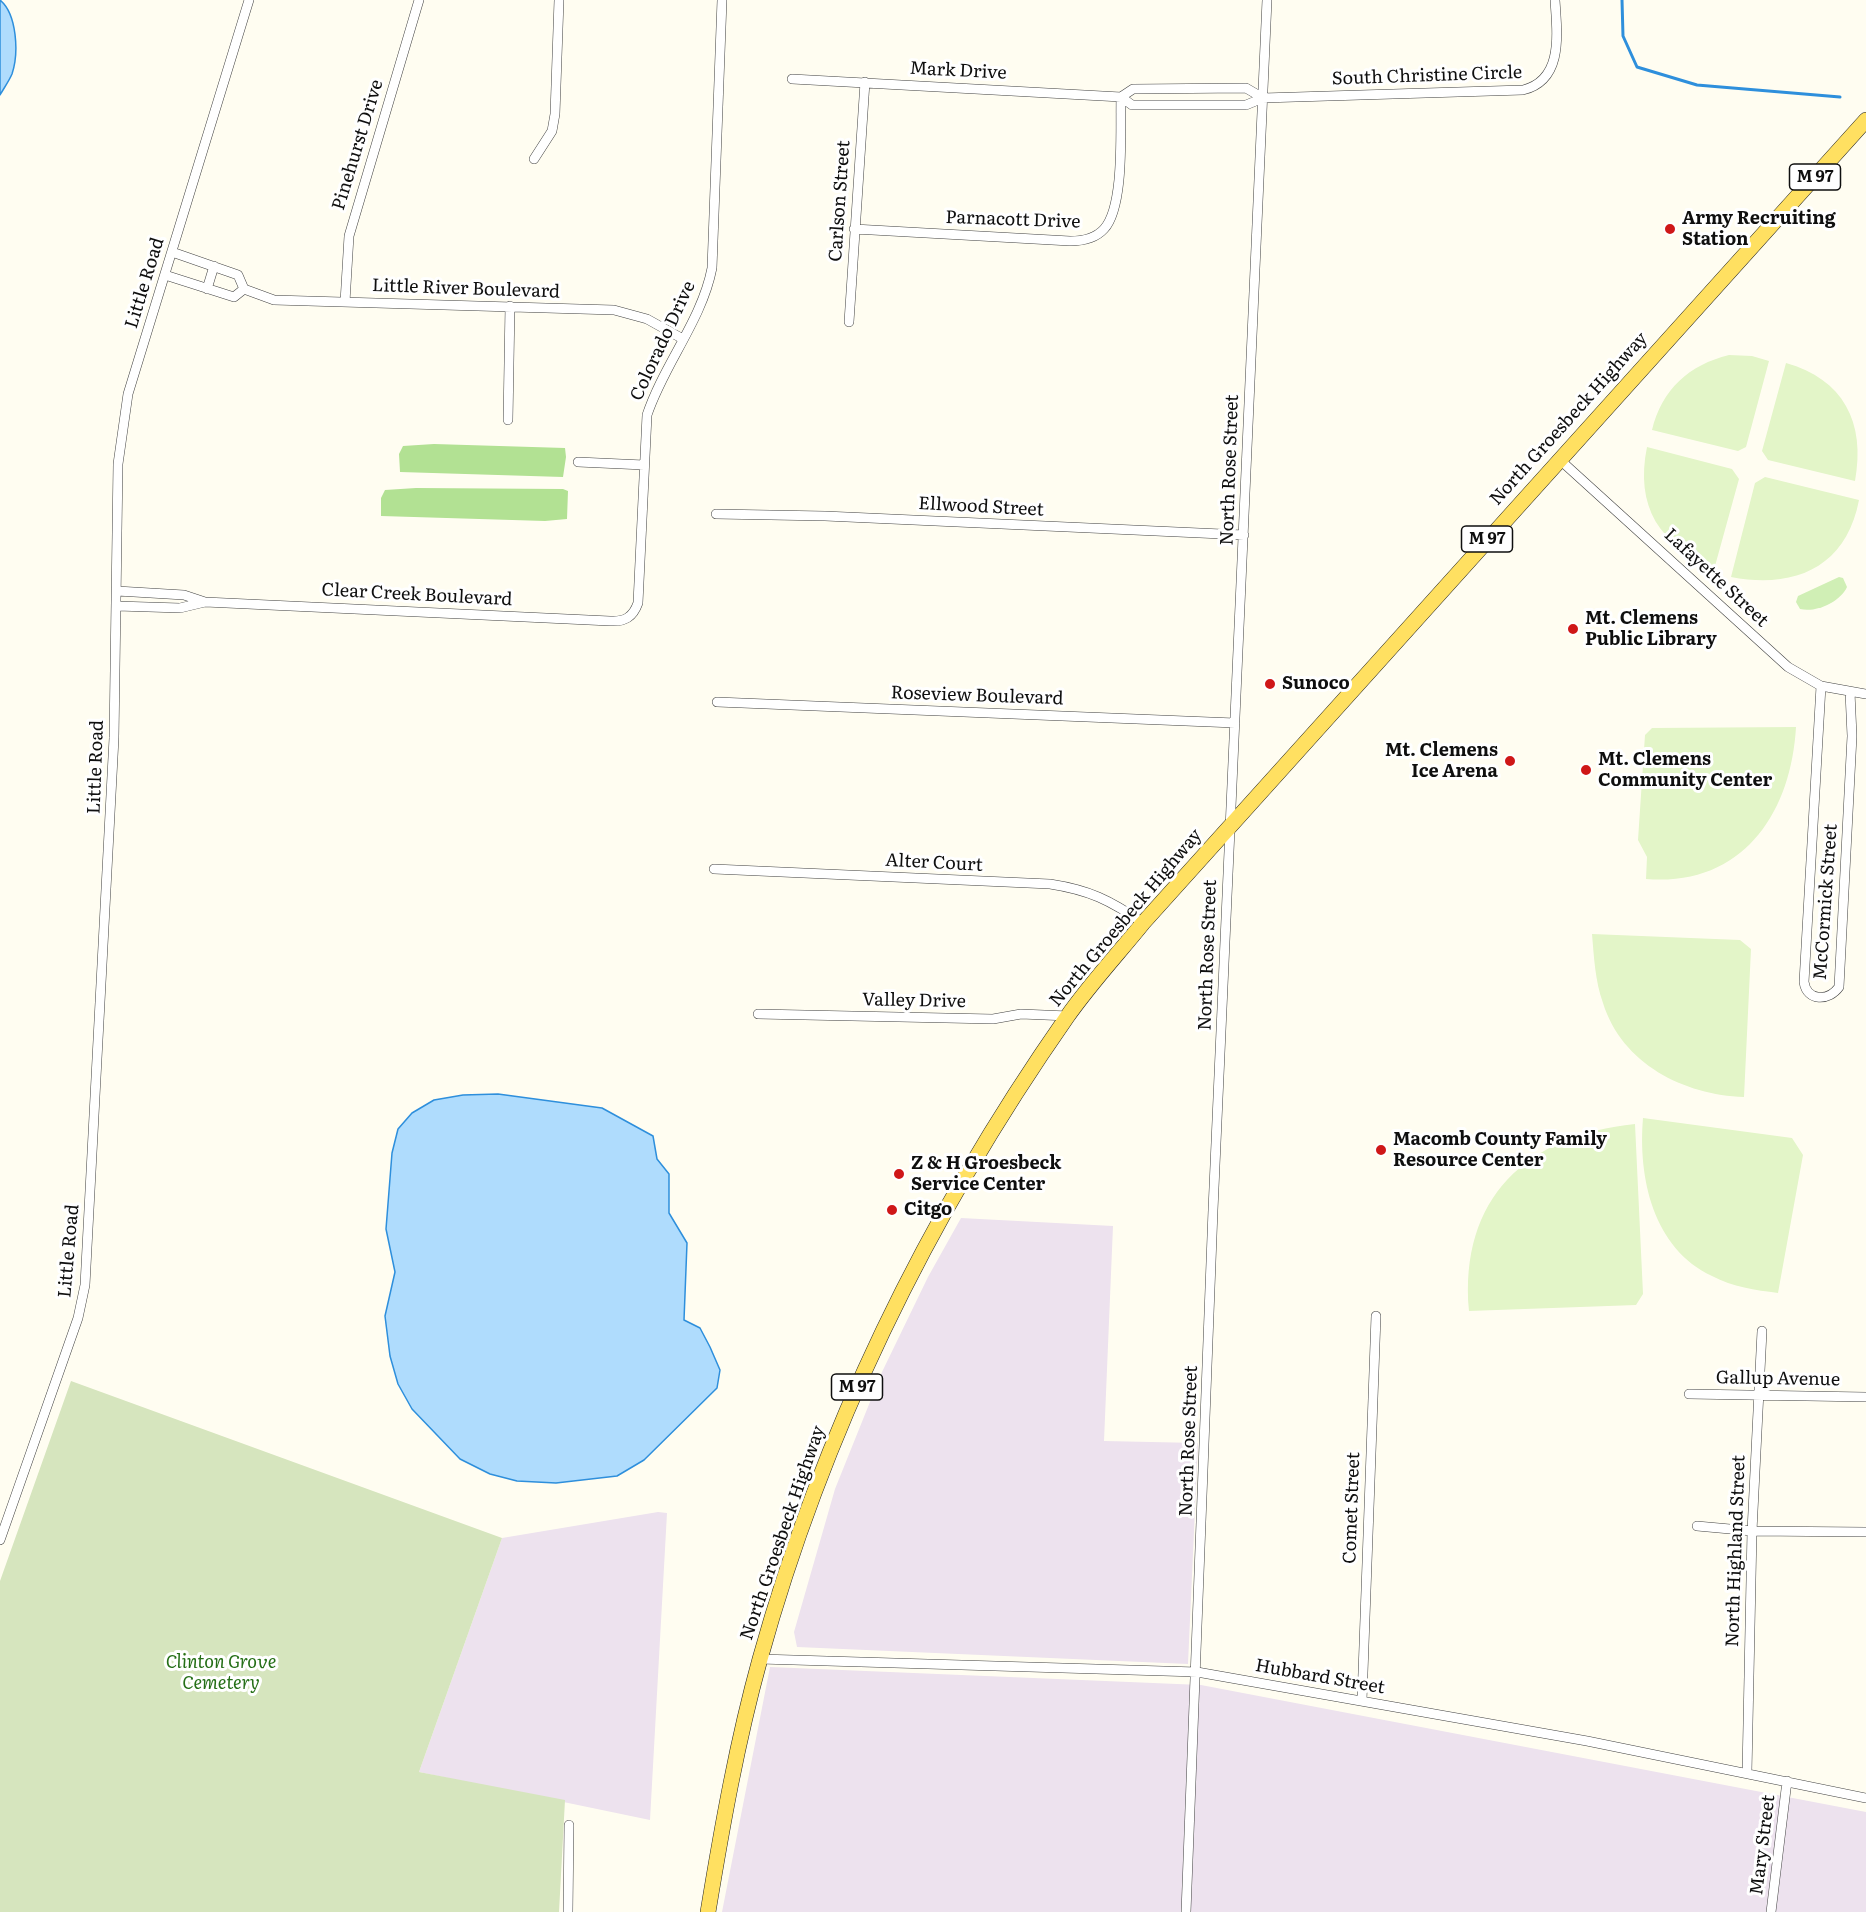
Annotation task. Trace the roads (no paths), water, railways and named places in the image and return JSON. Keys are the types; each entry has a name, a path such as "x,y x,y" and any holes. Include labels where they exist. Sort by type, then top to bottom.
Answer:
{"main road":[{"name":"North Groesbeck Highway","path":"708,1912 730,1783 760,1659 793,1552 825,1464 886,1325 946,1208 1068,1016 1143,922 1230,824 1866,120"}],"street":[{"name":"Little Road","path":"0,1540 78,1318 85,1285 106,907 117,606 118,464 121,427 128,394 249,0"},
{"name":"Pinehurst Drive","path":"345,302 349,236 419,0"},
{"path":"534,159 552,131 555,114 559,0"},
{"name":"Colorado Drive","path":"626,620 633,614 638,603 647,415 657,389 706,289 712,268 722,0"},
{"name":"North Rose Street","path":"1186,1912 1230,824 1267,0"},
{"name":"South Christine Circle","path":"1263,98 1503,92 1531,88 1549,74 1554,62 1555,0"},
{"name":"Mark Drive","path":"792,79 1121,97 1132,105 1246,105 1263,98"},
{"name":"Carlson Street","path":"849,322 865,82"},
{"name":"Mark Drive","path":"1121,97 1133,89 1246,88 1263,98"},
{"name":"Parnacott Drive","path":"854,229 1070,241 1097,236 1106,228 1114,207 1121,97"},
{"name":"Little River Boulevard","path":"172,252 238,275 244,289 274,300 614,310 647,319 683,339"},
{"path":"207,289 214,266"},
{"name":"Little River Boulevard","path":"165,275 234,297 244,289"},
{"path":"508,420 510,306"},
{"name":"Lafayette Street","path":"1559,459 1788,667 1821,686 1866,694"},
{"path":"578,462 644,465"},
{"name":"Ellwood Street","path":"716,514 837,516 1244,535"},
{"name":"Clear Creek Boulevard","path":"117,591 184,595 205,602 626,620"},
{"path":"156,607 157,594"},
{"name":"Clear Creek Boulevard","path":"117,606 187,608 205,602"},
{"name":"McCormick Street","path":"1821,686 1804,982 1808,992 1818,998 1830,996 1839,987 1852,736 1850,692"},
{"name":"Roseview Boulevard","path":"717,702 1235,723"},
{"name":"Alter Court","path":"714,869 1050,884 1096,894 1112,901 1143,922"},
{"name":"Valley Drive","path":"758,1014 993,1019 1021,1014 1068,1016"},
{"name":"Comet Street","path":"1362,1700 1376,1316"},
{"name":"North Highland Street","path":"1747,1772 1752,1531 1762,1331"},
{"name":"Gallup Avenue","path":"1689,1395 1866,1397"},
{"path":"1697,1526 1752,1531 1866,1532"},
{"name":"Hubbard Street","path":"760,1659 1197,1672 1362,1700 1747,1772 1866,1798"},
{"name":"Mary Street","path":"1771,1912 1787,1781"},
{"path":"568,1912 570,1825"}],"water":[{"path":"0,0 10,15 16,45 12,74 0,95"},
{"path":"498,1094 602,1108 653,1136 657,1159 669,1174 669,1213 687,1243 684,1320 700,1328 710,1347 720,1370 717,1388 644,1460 617,1476 556,1483 517,1481 490,1474 460,1459 412,1409 398,1384 390,1356 385,1316 395,1272 386,1229 392,1153 398,1129 412,1113 434,1100 463,1095"}],"waterway":[{"path":"1622,0 1623,36 1637,67 1697,85 1840,97"}],"place":[{"name":"Army Recruiting Station","path":"1670,229"},
{"name":"Mt. Clemens Public Library","path":"1573,629"},
{"name":"Sunoco","path":"1270,684"},
{"name":"Mt. Clemens Ice Arena","path":"1510,761"},
{"name":"Mt. Clemens Community Center","path":"1586,770"},
{"name":"Macomb County Family Resource Center","path":"1381,1150"},
{"name":"Z & H Groesbeck Service Center","path":"899,1174"},
{"name":"Citgo","path":"892,1210"}],"park label":[{"name":"Clinton Grove Cemetery","path":"221,1673"}]}
